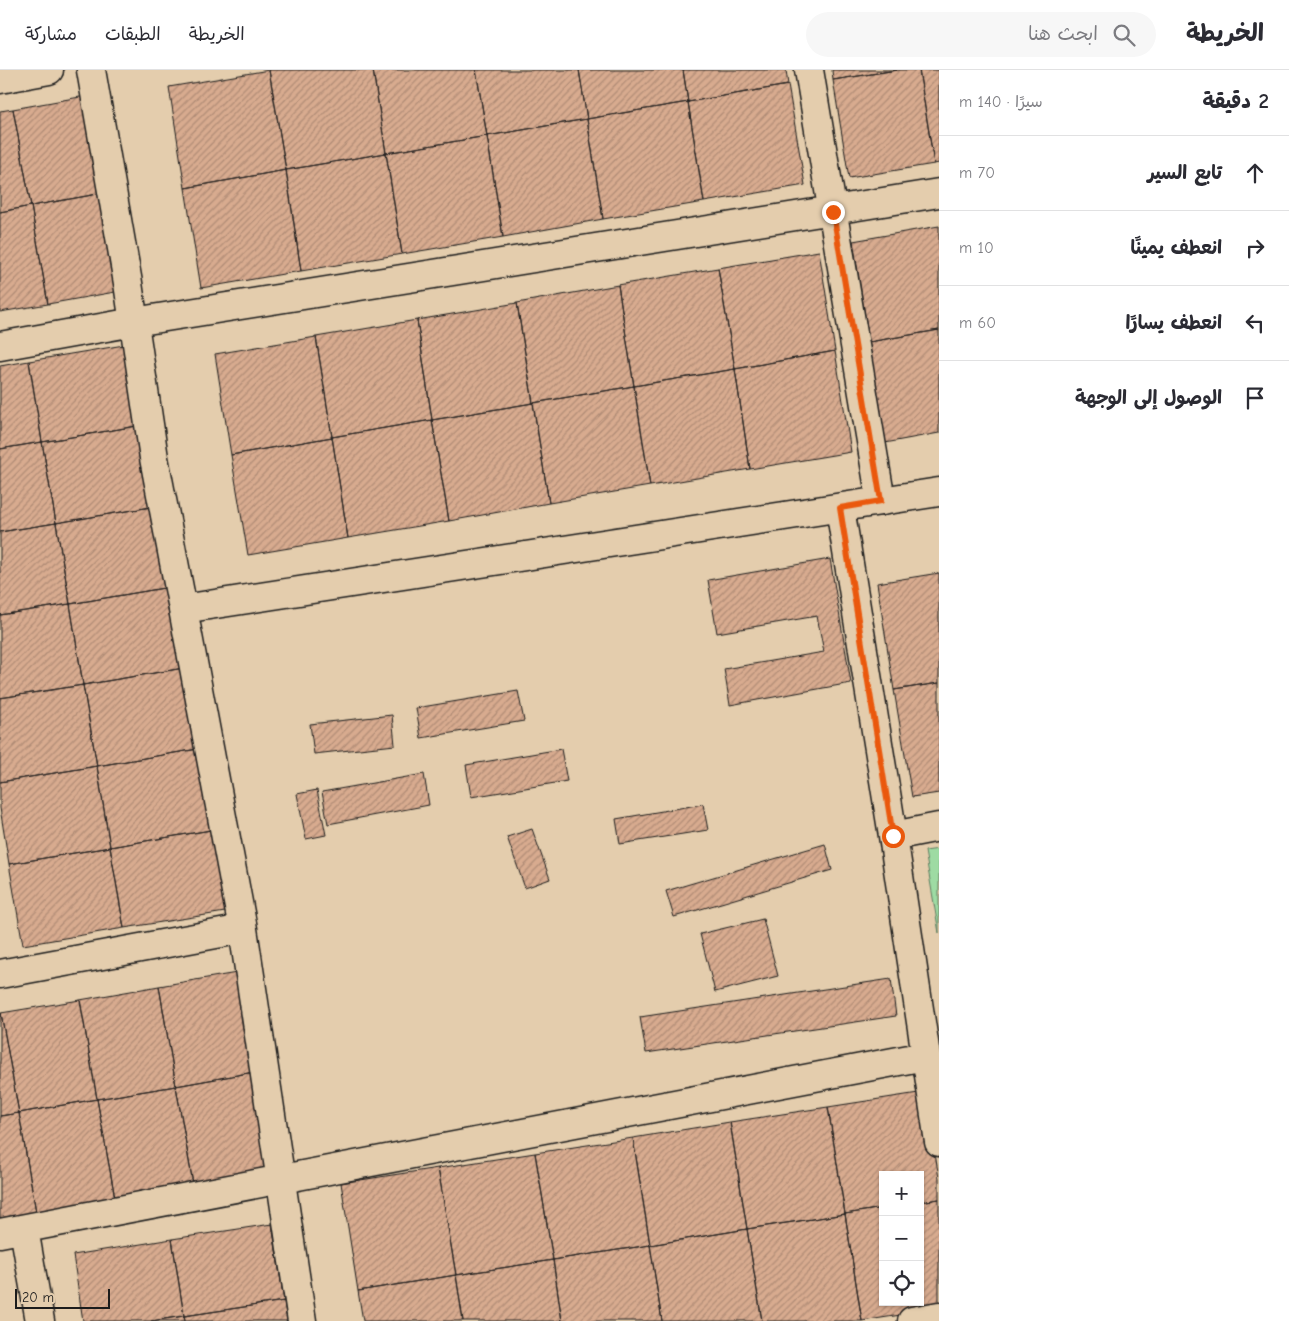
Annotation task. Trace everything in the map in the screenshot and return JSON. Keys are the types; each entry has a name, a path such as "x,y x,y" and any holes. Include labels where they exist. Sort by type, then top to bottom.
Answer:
{"street":[{"path":"0,78 49,70"},
{"path":"91,70 134,322 154,458 243,930 302,1321"},
{"path":"810,70 881,501"},
{"path":"0,346 134,322 939,193"},
{"path":"183,610 939,492"},
{"path":"840,508 893,836 939,1142"},
{"path":"893,836 939,827"},
{"path":"0,974 243,930"},
{"path":"40,1321 12,1231 282,1181 925,1056"},
{"path":"912,1321 939,1316"}],"green space":[{"path":"939,849 939,933 925,851"}],"building":[{"path":"269,70 286,170 185,188 169,87"},
{"path":"269,70 373,70 386,153 286,170"},
{"path":"373,70 476,70 487,136 386,153"},
{"path":"476,70 579,70 587,119 487,136"},
{"path":"579,70 683,70 688,102 587,119"},
{"path":"683,70 786,70 788,85 688,102"},
{"path":"832,70 897,70 833,80"},
{"path":"897,70 919,70 934,164 849,178 833,80"},
{"path":"919,70 939,70 939,163 934,164"},
{"path":"788,85 805,185 704,202 688,102"},
{"path":"91,95 109,192 31,206 13,109"},
{"path":"688,102 704,202 603,219 587,119"},
{"path":"13,109 31,206 0,212 0,111"},
{"path":"587,119 603,219 503,237 487,136"},
{"path":"487,136 503,237 402,254 386,153"},
{"path":"386,153 402,254 301,271 286,170"},
{"path":"286,170 301,271 201,288 185,188"},
{"path":"109,192 126,290 48,304 31,206"},
{"path":"31,206 48,304 0,312 0,212"},
{"path":"939,226 939,330 869,342 853,241"},
{"path":"819,251 835,351 735,369 718,268"},
{"path":"718,268 735,369 634,386 618,285"},
{"path":"618,285 634,386 533,403 517,303"},
{"path":"517,303 533,403 432,420 417,320"},
{"path":"417,320 432,420 332,437 316,337"},
{"path":"939,330 939,433 885,443 869,342"},
{"path":"316,337 332,437 231,455 215,354"},
{"path":"130,344 143,425 42,442 29,361"},
{"path":"835,351 851,452 750,469 735,369"},
{"path":"29,361 42,442 0,449 0,366"},
{"path":"735,369 750,469 650,486 634,386"},
{"path":"634,386 650,486 549,503 533,403"},
{"path":"533,403 549,503 449,521 432,420"},
{"path":"432,420 449,521 348,538 332,437"},
{"path":"143,425 157,506 56,523 42,442"},
{"path":"332,437 348,538 248,555 231,455"},
{"path":"42,442 56,523 0,532 0,449"},
{"path":"157,506 170,587 70,604 56,523"},
{"path":"56,523 70,604 0,615 0,532"},
{"path":"830,559 851,683 730,705 724,669 824,652 817,616 717,633 708,580"},
{"path":"939,573 939,683 894,690 877,583"},
{"path":"170,587 184,668 83,685 70,604"},
{"path":"70,604 83,685 0,698 0,615"},
{"path":"184,668 198,749 97,766 83,685"},
{"path":"939,683 939,793 912,797 894,690"},
{"path":"83,685 97,766 0,782 0,698"},
{"path":"518,691 524,721 421,738 416,708"},
{"path":"392,715 395,745 314,754 310,724"},
{"path":"198,749 211,830 110,847 97,766"},
{"path":"561,749 567,781 471,797 466,765"},
{"path":"97,766 110,847 9,864 0,808 0,782"},
{"path":"424,774 429,805 328,824 322,792"},
{"path":"317,790 326,835 306,839 297,794"},
{"path":"703,804 708,830 620,844 616,819"},
{"path":"532,829 550,879 525,888 507,837"},
{"path":"211,830 225,912 124,928 110,847"},
{"path":"825,844 832,870 674,917 666,891"},
{"path":"110,847 124,928 23,945 9,864"},
{"path":"763,919 778,976 715,992 700,934"},
{"path":"237,973 254,1072 176,1086 159,986"},
{"path":"891,979 896,1016 646,1053 640,1017"},
{"path":"159,986 176,1086 97,1099 80,1000"},
{"path":"80,1000 97,1099 19,1113 1,1013"},
{"path":"0,1014 19,1113 0,1116"},
{"path":"254,1072 272,1171 193,1184 176,1086"},
{"path":"176,1086 193,1184 115,1198 97,1099"},
{"path":"925,1092 939,1178 939,1199 924,1201 924,1171 879,1171 879,1209 845,1214 828,1107"},
{"path":"97,1099 115,1198 36,1212 19,1113"},
{"path":"828,1107 845,1214 747,1229 730,1122"},
{"path":"19,1113 36,1212 0,1218 0,1116"},
{"path":"730,1122 747,1229 650,1245 633,1138"},
{"path":"633,1138 650,1245 553,1260 535,1153"},
{"path":"535,1153 553,1260 456,1275 438,1168"},
{"path":"438,1168 456,1275 358,1291 341,1183"},
{"path":"939,1199 939,1309 862,1321 845,1214 879,1209 879,1306 924,1306 924,1201"},
{"path":"845,1214 862,1321 762,1321 747,1229"},
{"path":"272,1224 284,1301 184,1316 172,1239"},
{"path":"747,1229 762,1321 662,1321 650,1245"},
{"path":"172,1239 184,1316 151,1321 83,1321 73,1255"},
{"path":"650,1245 662,1321 562,1321 553,1260"},
{"path":"553,1260 562,1321 463,1321 456,1275"},
{"path":"456,1275 463,1321 363,1321 358,1291"},
{"path":"284,1301 287,1321 185,1321 184,1316"},
{"path":"184,1316 185,1321 151,1321"}],"route":[{"path":"833,212 881,501 840,508 893,836"}]}
